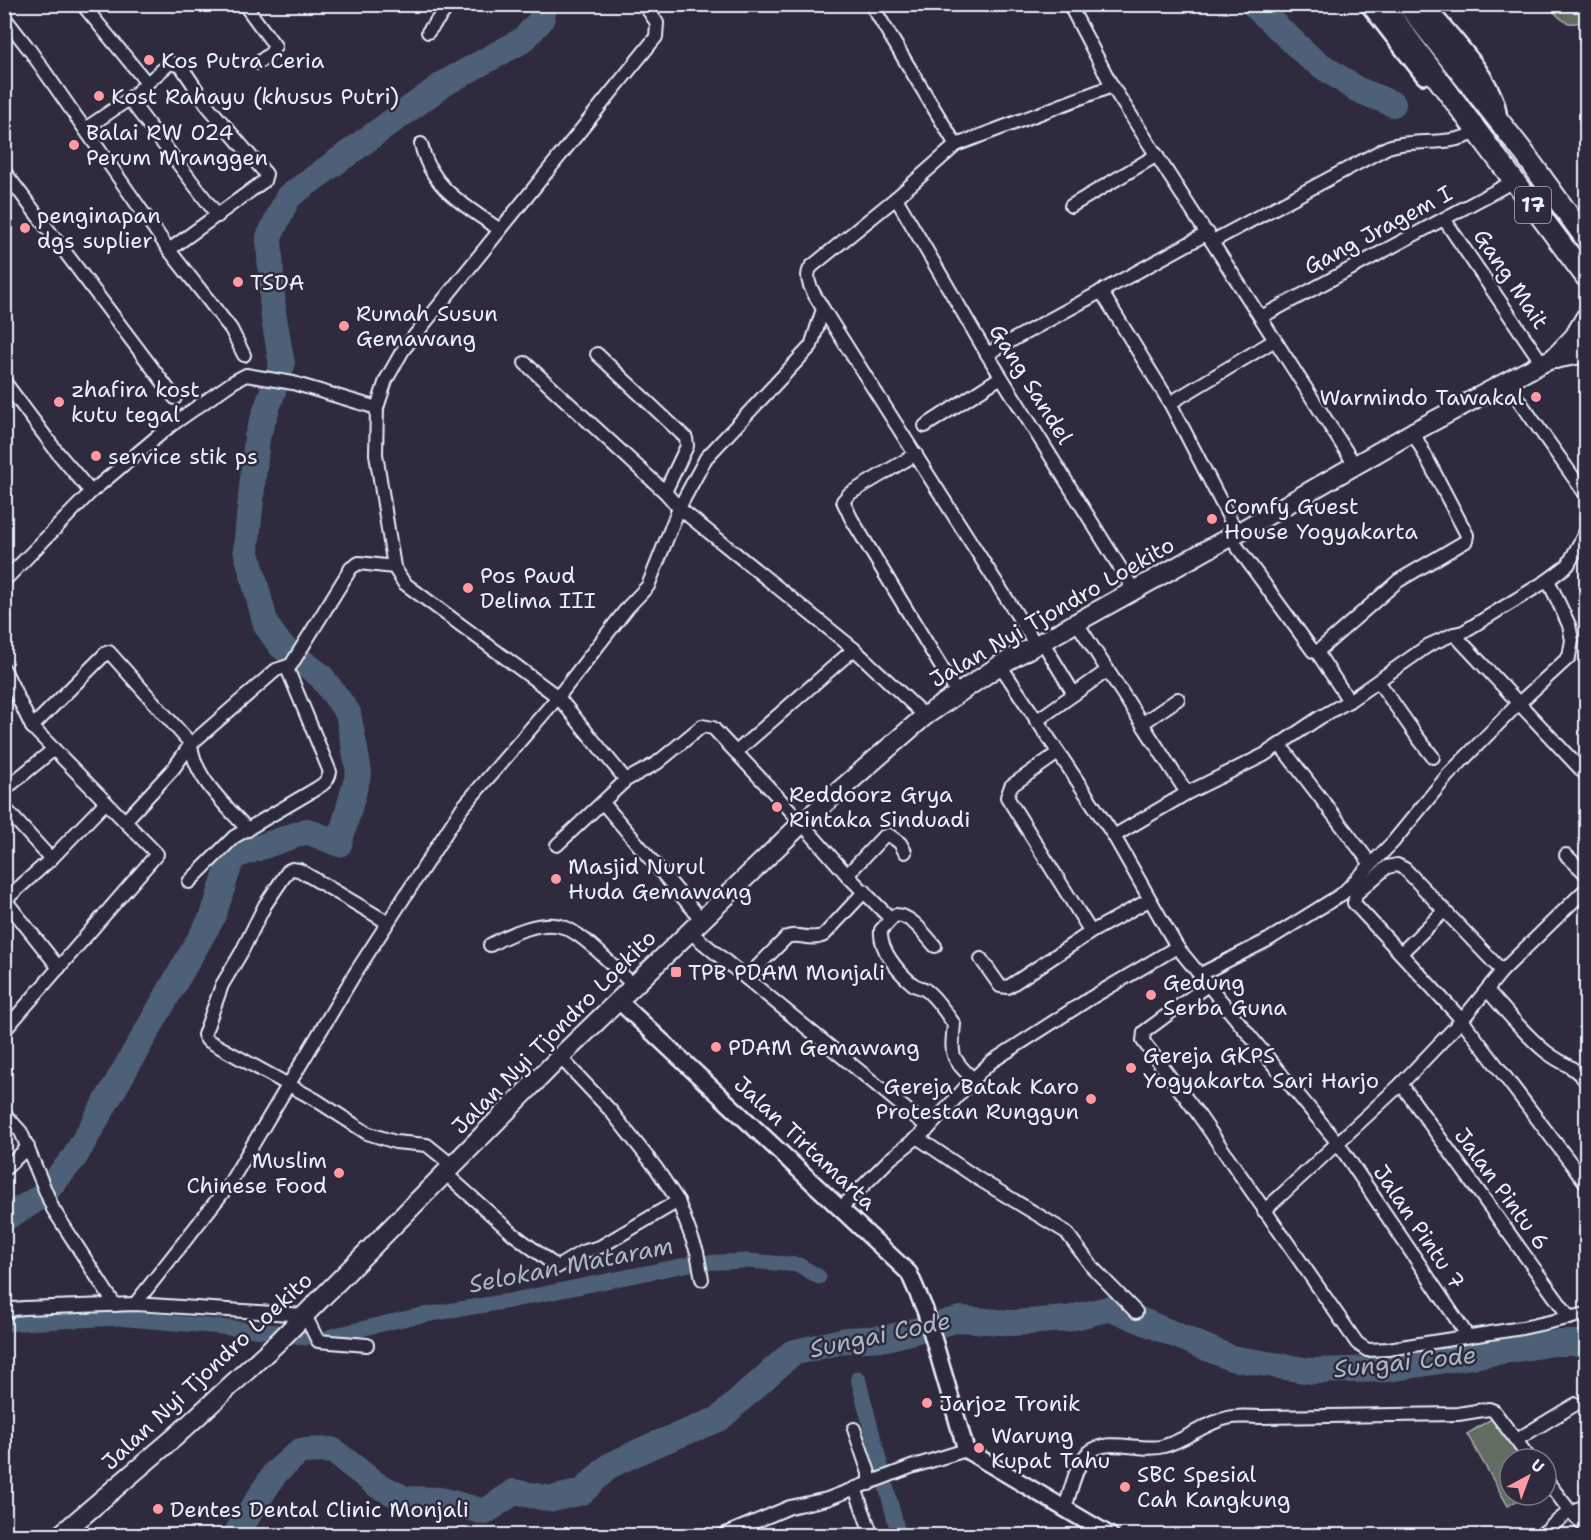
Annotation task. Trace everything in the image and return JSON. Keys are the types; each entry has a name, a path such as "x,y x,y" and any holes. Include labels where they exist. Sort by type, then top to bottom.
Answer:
{"highway":[{"name":"17","path":"1382,4 1587,277"},
{"name":"17","path":"1407,4 1587,239"},
{"path":"1477,133 1498,120"},
{"path":"1549,360 1575,337 1587,318"},
{"path":"1549,360 1587,352"}],"main road":[{"name":"Jalan Nyi Tjondro Loekito","path":"59,1536 175,1437 281,1339 561,1057 801,824 925,716 1000,665 1234,535 1354,465 1506,382 1587,343"}],"street":[{"path":"82,4 147,83"},
{"path":"244,4 275,46 271,53 258,63"},
{"path":"428,32 450,4"},
{"path":"626,780 558,697 404,583 394,567 376,454 377,408 386,380 403,350 656,38 657,23 644,4"},
{"path":"871,4 956,146"},
{"path":"1069,4 1112,86 1354,465"},
{"path":"987,354 1101,291 1388,147 1464,138 1477,133 1444,102 1368,4"},
{"path":"1424,4 1483,76 1498,106 1498,120"},
{"path":"4,17 170,250 231,328 244,355"},
{"path":"85,129 129,99 170,63 181,66 207,105 266,174 264,181 170,250"},
{"path":"1074,694 823,309 807,275 811,267 956,146 1112,86"},
{"path":"129,99 218,216"},
{"path":"422,144 425,159 434,177 443,188 500,230"},
{"path":"1071,206 1157,155"},
{"path":"4,171 175,398"},
{"name":"Gang Jragem I","path":"1261,317 1516,180"},
{"name":"Gang Sandel","path":"896,198 987,354 1134,590"},
{"name":"Gang Mait","path":"1444,219 1549,360"},
{"path":"1101,291 1170,403 1234,535 1349,701"},
{"path":"135,1304 228,1186 387,922 462,808 558,697 648,586 680,508 706,458 811,346 823,309"},
{"path":"1170,403 1275,340"},
{"path":"597,354 686,438 687,446 665,492"},
{"path":"525,363 680,508 854,649 925,716"},
{"path":"4,581 91,492 170,426 233,382 248,375 293,383 377,408"},
{"path":"925,426 1002,376"},
{"path":"4,381 57,452 91,492"},
{"path":"1506,382 1587,495"},
{"path":"1317,652 1398,581 1466,541 1467,535 1413,432"},
{"path":"916,454 849,494 843,501 851,518 957,693"},
{"path":"1114,836 1187,793 1280,745 1349,701 1429,645 1484,621 1568,565 1585,539"},
{"path":"125,821 173,769 191,744 276,670 289,666 351,568 359,563 394,567"},
{"path":"1548,580 1569,625 1572,640 1571,654 1448,775 1393,842 1342,894 1205,979 1144,1032 1142,1037 1362,1348 1367,1350 1388,1348 1522,1328 1587,1314"},
{"path":"1077,623 1187,793"},
{"path":"1454,634 1587,775"},
{"path":"736,753 854,649"},
{"path":"32,727 106,653 110,652 191,744 192,758 201,776 248,830"},
{"name":"Jalan Pintu 7","path":"1000,665 1114,836 1177,947 1337,1142 1467,1335"},
{"path":"189,882 228,842 326,782 329,777 330,772 289,666"},
{"path":"4,669 32,727 157,854 4,1031"},
{"path":"1036,721 1108,670"},
{"path":"1377,681 1433,757"},
{"path":"1143,723 1178,699"},
{"path":"557,845 626,780 657,763 702,726 713,729 846,874 891,919"},
{"path":"1280,745 1371,864"},
{"path":"4,790 54,749"},
{"path":"1058,753 1011,786 1006,797 1091,932"},
{"path":"59,968 5,901 51,859 106,802"},
{"path":"603,803 696,926 746,978 929,1128"},
{"path":"4,807 51,859"},
{"path":"846,874 883,837 889,835 900,843 905,852"},
{"path":"1566,855 1587,874"},
{"path":"1502,971 1405,869 1397,865 1387,867 1356,894 1354,903 1462,1020 1587,1183"},
{"path":"387,922 295,868 288,871 265,905 222,985 204,1035 207,1040 374,1136 395,1142 427,1145 512,1233 557,1266 582,1252 600,1247 678,1201"},
{"path":"746,978 787,937 795,935 817,939 824,935 865,891"},
{"path":"1264,1211 1401,1083 1462,1020 1502,971 1584,895"},
{"path":"981,959 1000,986 1008,987 1091,932 1149,900"},
{"path":"1401,953 1445,910"},
{"path":"935,946 907,918 897,915 883,927 880,933 889,956 906,977 932,995 954,1024 953,1056 973,1079"},
{"path":"490,945 512,933 542,925 564,927 584,940 634,986"},
{"path":"841,1208 890,1159 929,1128 991,1062 1089,999 1177,947"},
{"path":"1488,990 1536,1043 1548,1053 1573,1067 1587,1081"},
{"name":"Jalan Tirtamarta","path":"619,1001 905,1268 912,1278 925,1310 966,1450"},
{"path":"561,1057 610,1110 656,1168 678,1201 697,1252 702,1279"},
{"name":"Jalan Pintu 6","path":"1401,1083 1570,1318"},
{"path":"4,1113 21,1132 53,1209 115,1305"},
{"path":"918,1138 977,1178 1066,1232 1096,1271 1136,1312"},
{"path":"4,1170 28,1147"},
{"path":"4,1314 13,1309 24,1308 135,1304 302,1318 318,1341 367,1345"},
{"path":"1516,1440 1576,1404"},
{"path":"1065,1508 1078,1468 1086,1455 1098,1447 1124,1445 1162,1447 1224,1418 1458,1414 1489,1409 1494,1411 1521,1447"},
{"path":"854,1429 874,1481"},
{"path":"721,1536 789,1507 827,1499 911,1467 966,1450 1111,1536"},
{"path":"855,1488 872,1536"},
{"path":"1558,1496 1571,1513 1587,1528"},
{"path":"1543,1533 1587,1504"}],"green space":[{"path":"1548,5 1586,5 1586,18 1580,22 1569,23 1560,18"},
{"path":"1493,1418 1513,1447 1498,1447 1498,1488 1467,1434"}],"waterway":[{"path":"4,1219 42,1196 74,1158 213,916 232,857 307,831 339,844 359,772 348,713 321,676 281,646 266,625 246,549 257,437 282,365 273,312 269,237 288,197 445,83 523,40 541,20 545,4"},
{"path":"1253,4 1309,57 1356,89 1393,104"},
{"name":"Selokan Mataram","path":"331,1336 412,1317 509,1301 695,1263 747,1261 799,1265 819,1277"},
{"name":"Sungai Code","path":"235,1536 275,1473 300,1451 332,1450 377,1485 405,1499 441,1500 485,1512 514,1492 552,1499 582,1492 609,1466 719,1419 792,1353 846,1340 887,1338 960,1319 1013,1323 1067,1319 1111,1308 1231,1358 1310,1371 1389,1369 1554,1343 1586,1343"},
{"name":"Selokan Mataram","path":"4,1324 117,1318 277,1332 305,1338"},
{"name":"Selokan Mataram","path":"858,1378 899,1536"}],"place":[{"name":"Kos Putra Ceria","path":"149,60"},
{"name":"Kost Rahayu (khusus Putri)","path":"99,96"},
{"name":"Balai RW 024 Perum Mranggen","path":"74,145"},
{"name":"penginapan dgs suplier","path":"25,228"},
{"name":"TSDA","path":"238,282"},
{"name":"Rumah Susun Gemawang","path":"344,326"},
{"name":"Warmindo Tawakal","path":"1536,397"},
{"name":"zhafira kost kutu tegal","path":"59,402"},
{"name":"service stik ps","path":"96,456"},
{"name":"Comfy Guest House Yogyakarta","path":"1212,519"},
{"name":"Pos Paud Delima III","path":"468,588"},
{"name":"Reddoorz Grya Rintaka Sinduadi","path":"777,807"},
{"name":"Masjid Nurul Huda Gemawang","path":"556,879"},
{"name":"TPB PDAM Monjali","path":"676,972"},
{"name":"Gedung Serba Guna","path":"1151,995"},
{"name":"PDAM Gemawang","path":"716,1047"},
{"name":"Gereja GKPS Yogyakarta Sari Harjo","path":"1131,1068"},
{"name":"Gereja Batak Karo Protestan Runggun","path":"1091,1099"},
{"name":"Muslim Chinese Food","path":"339,1173"},
{"name":"Jarjoz Tronik","path":"927,1403"},
{"name":"Warung Kupat Tahu","path":"979,1448"},
{"name":"SBC Spesial Cah Kangkung","path":"1125,1487"},
{"name":"Dentes Dental Clinic Monjali","path":"158,1509"}]}
